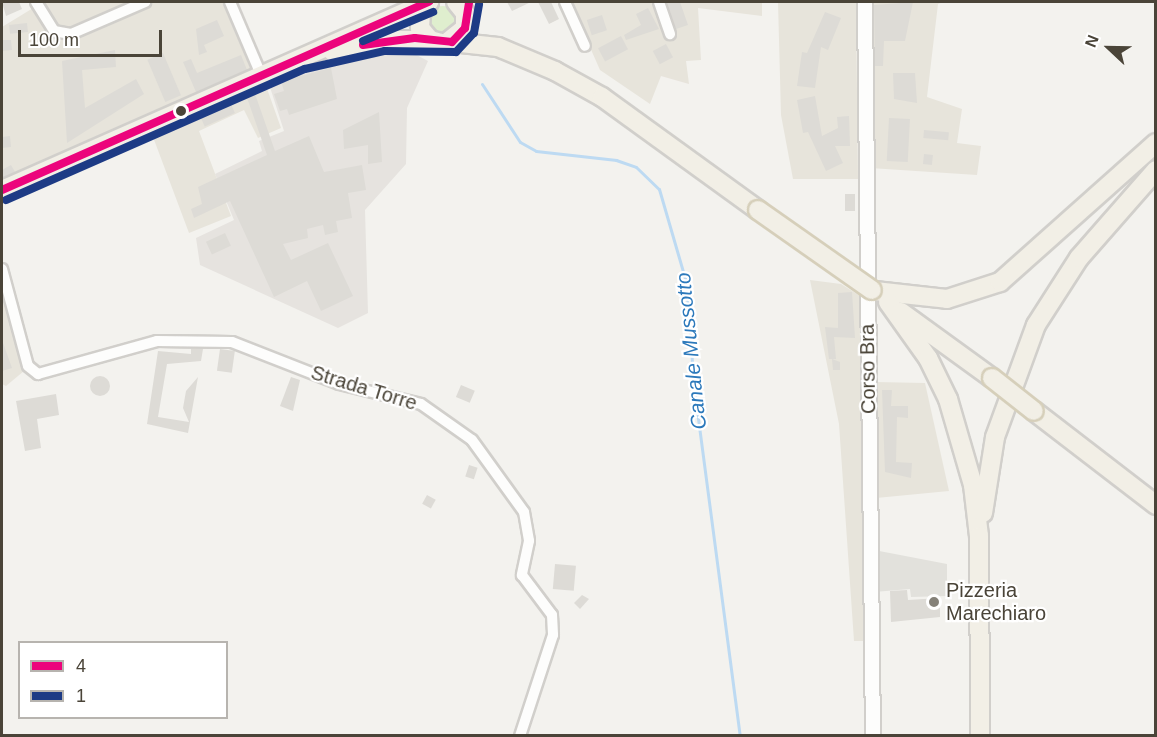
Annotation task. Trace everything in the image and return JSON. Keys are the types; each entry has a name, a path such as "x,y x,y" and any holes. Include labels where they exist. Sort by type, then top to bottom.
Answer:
{"main road":[{"path":"2,190 429,2"},
{"path":"429,2 419,21 429,40"},
{"path":"452,42 464,9 498,47"},
{"path":"302,59 384,40 429,40 498,47 602,97 758,210 882,295 1155,505"},
{"path":"882,295 947,299 1000,282 1155,143"},
{"path":"979,536 995,437 1036,325 1079,258 1155,170"},
{"path":"882,295 928,358 948,399 964,442 979,536 980,735"},
{"path":"979,652 988,735"}],"street":[{"path":"36,2 54,31 71,34 145,2"},
{"path":"230,2 262,77"},
{"path":"565,2 585,46"},
{"path":"658,2 670,34"},
{"name":"Corso Bra","path":"865,2 873,735"},
{"name":"Strada Torre","path":"2,269 28,366 38,374 157,341 232,342 339,384 421,404 472,440 524,512 529,541 522,575 552,615 553,635 520,735"}],"shaded area":[{"path":"43,2 223,2 252,72 265,83 281,128 258,138 244,110 199,131 231,216 189,233 147,121 2,181 2,27"},
{"path":"570,2 762,2 762,16 698,8 701,60 686,61 689,84 661,76 650,104 600,70"},
{"path":"778,2 856,2 858,179 793,179 781,115"},
{"path":"869,2 943,2 938,4 927,97 962,109 957,143 981,146 977,175 870,168"},
{"path":"405,49 428,61 407,108 406,164 365,210 368,313 338,328 200,265 196,238 234,220 215,174 262,151 259,141 284,131 269,84 307,68"},
{"path":"810,280 841,284 860,296 865,641 854,641 839,424"},
{"path":"2,288 24,371 6,386 2,384"},
{"path":"875,382 925,383 949,491 876,498"},
{"path":"874,550 947,564 947,596 911,597 910,589 874,592"}],"green space":[{"path":"443,6 453,11 458,21 453,31 443,36 433,31 428,21 433,11"}],"building":[{"path":"2,2 19,2 22,9 6,16"},
{"path":"507,2 531,2 512,11"},
{"path":"538,2 551,2 559,19 549,24"},
{"path":"667,2 680,2 688,25 676,29"},
{"path":"913,2 905,41 884,41 883,66 875,66 874,5"},
{"path":"648,8 659,29 626,40 624,35 641,25 636,14"},
{"path":"825,12 841,18 828,50 821,47 815,88 797,86 802,52 807,53"},
{"path":"602,15 607,30 592,35 587,20"},
{"path":"217,20 224,36 204,45 207,52 199,55 196,29"},
{"path":"27,23 28,32 10,34 9,25"},
{"path":"621,36 628,49 605,61 598,48"},
{"path":"2,40 11,40 12,50 2,51"},
{"path":"666,44 673,57 660,64 653,51"},
{"path":"115,50 116,67 82,70 85,108 136,79 144,94 67,143 62,61"},
{"path":"163,53 181,95 165,102 147,60"},
{"path":"241,55 247,70 196,92 183,62 191,59 197,73"},
{"path":"331,68 337,99 289,115 287,109 280,111 274,94 284,91 281,81"},
{"path":"893,73 915,73 917,103 894,99"},
{"path":"254,91 275,151 309,136 324,172 362,165 366,190 348,193 352,218 336,221 338,232 325,235 323,225 307,229 308,238 283,244 291,260 328,243 353,296 321,311 307,281 274,297 230,201 194,218 191,209 202,204 198,187 267,155 246,95"},
{"path":"815,96 822,136 838,128 837,117 849,116 850,146 835,146 843,163 826,171 808,132 803,133 797,100"},
{"path":"230,102 235,113 205,126 200,115"},
{"path":"379,112 382,162 368,164 368,145 344,149 343,130"},
{"path":"889,118 910,119 908,162 887,161"},
{"path":"924,130 949,132 948,140 923,138"},
{"path":"10,136 11,147 2,148 2,137"},
{"path":"924,154 933,155 932,165 923,164"},
{"path":"11,165 15,172 2,178 2,170"},
{"path":"845,194 855,194 855,211 845,211"},
{"path":"225,233 231,246 212,255 206,242"},
{"path":"852,292 855,338 834,337 836,359 829,359 825,327 838,328 838,293"},
{"path":"2,340 12,368 2,371"},
{"path":"191,349 203,349 201,361 167,364 158,417 189,422 183,408 186,391 198,377 188,433 147,424 158,351 191,354"},
{"path":"220,349 235,351 232,373 217,371"},
{"path":"832,359 840,362 840,370 833,370"},
{"path":"100,376 107,379 110,386 107,393 100,396 93,393 90,386 93,379"},
{"path":"291,377 300,380 293,411 280,406"},
{"path":"461,385 475,391 470,403 456,397"},
{"path":"882,390 892,390 891,406 908,406 908,418 897,417 896,462 912,463 911,478 885,472"},
{"path":"56,394 59,415 37,419 41,448 25,451 16,401"},
{"path":"469,465 478,468 474,479 465,476"},
{"path":"427,495 436,500 431,509 422,504"},
{"path":"555,564 576,566 574,591 553,589"},
{"path":"907,590 908,600 940,598 940,617 891,622 890,591"},
{"path":"582,595 589,599 580,609 574,603"}],"waterway":[{"name":"Canale Mussotto","path":"482,84 520,142 536,151 616,160 636,167 659,189 686,282 694,388 740,736"}],"transit line":[{"name":"4","path":"2,190 429,2"},
{"name":"4","path":"363,45 415,38 452,42 465,28 469,2"},
{"name":"1","path":"6,200 305,69 385,51 456,52 474,33 479,4"},
{"name":"1","path":"363,41 433,12"}],"place":[{"name":"Pizzeria Marechiaro","path":"934,602"}]}
